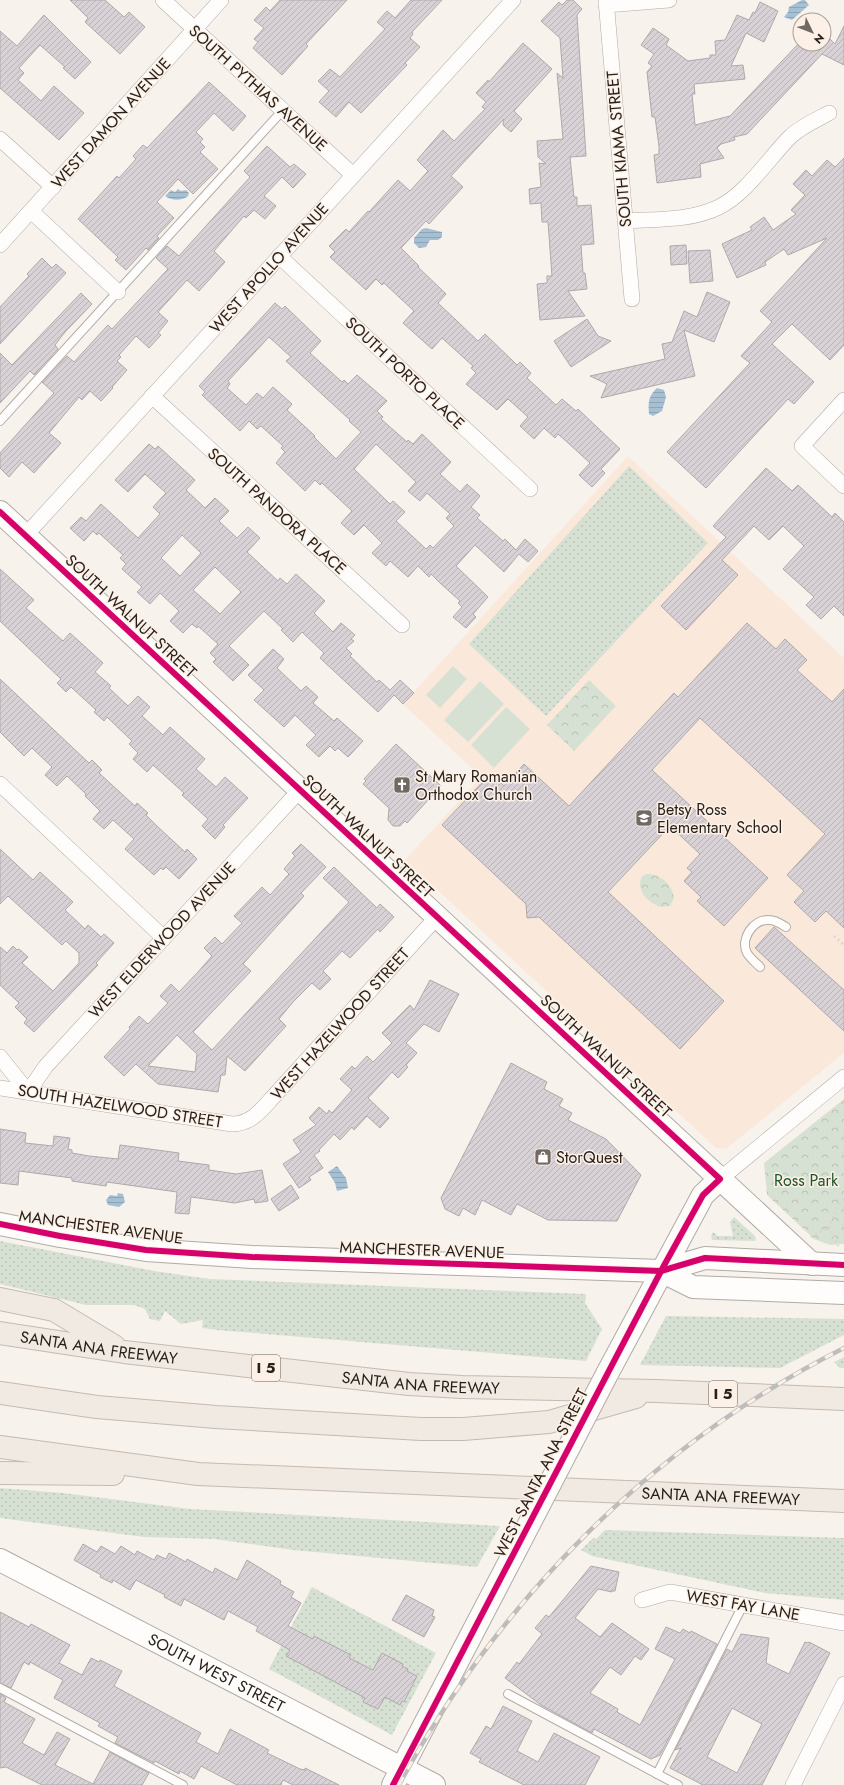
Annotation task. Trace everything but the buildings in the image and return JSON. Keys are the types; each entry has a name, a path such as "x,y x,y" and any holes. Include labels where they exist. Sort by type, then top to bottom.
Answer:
{"highway":[{"path":"0,1299 54,1310 124,1352"},
{"name":"SANTA ANA FREEWAY","path":"0,1333 124,1352 416,1384 462,1387 656,1391 844,1399"},
{"path":"0,1393 97,1406 216,1417 421,1429 456,1429 549,1422 656,1391"},
{"name":"SANTA ANA FREEWAY","path":"0,1446 198,1474 844,1501"},
{"path":"0,1473 198,1474"}],"street":[{"name":"SOUTH PYTHIAS AVENUE","path":"162,0 353,175"},
{"name":"WEST DAMON AVENUE","path":"0,245 221,0"},
{"name":"WEST APOLLO AVENUE","path":"25,536 513,0"},
{"path":"606,3 669,0"},
{"name":"SOUTH KIAMA STREET","path":"606,3 632,299"},
{"path":"626,221 686,217 698,215 718,208 738,195 791,135 829,113"},
{"path":"0,138 53,187"},
{"path":"31,211 118,292"},
{"name":"SOUTH PORTO PLACE","path":"279,256 530,489"},
{"name":"SOUTH PANDORA PLACE","path":"152,396 402,625"},
{"path":"844,400 802,446 844,486"},
{"name":"SOUTH WALNUT STREET","path":"0,512 812,1264"},
{"path":"0,784 164,938"},
{"name":"WEST ELDERWOOD AVENUE","path":"28,1092 46,1066 300,790"},
{"name":"WEST HAZELWOOD STREET","path":"239,1124 246,1122 259,1113 437,917"},
{"path":"0,1056 28,1092"},
{"name":"WEST SANTA ANA STREET","path":"397,1777 661,1271 703,1195 720,1179 844,1077"},
{"name":"SOUTH HAZELWOOD STREET","path":"0,1088 239,1124"},
{"name":"MANCHESTER AVENUE","path":"0,1224 60,1236 146,1250 252,1257 661,1271 705,1258 812,1264 842,1256"},
{"name":"MANCHESTER AVENUE","path":"661,1271 693,1287 844,1293"},
{"name":"SOUTH WEST STREET","path":"0,1560 397,1777 434,1785"},
{"name":"WEST FAY LANE","path":"642,1600 670,1592 844,1623"},
{"path":"793,1785 844,1684"}],"lane":[{"path":"0,421 283,110"},
{"path":"760,967 747,953 745,945 746,936 752,927 759,922 768,919 777,921 786,927"},
{"path":"657,1774 743,1605"},
{"path":"0,1688 184,1785"},
{"path":"508,1694 678,1785"}],"path":[{"path":"834,936 844,945"},
{"path":"809,1238 829,1227 837,1208 844,1198"},
{"path":"829,1227 836,1238 842,1256"}],"shaded area":[{"name":"Betsy Ross Elementary School","path":"628,456 844,658 844,1053 726,1149 716,1148 405,860 481,777 403,704"}],"green space":[{"path":"629,466 708,543 546,716 469,644"},
{"path":"453,666 467,679 440,708 426,695"},
{"path":"589,680 616,706 574,751 547,725"},
{"path":"480,681 504,704 468,742 444,720"},
{"path":"506,707 530,729 494,768 471,745"},
{"path":"651,874 661,878 671,888 674,898 670,906 660,907 647,899 641,891 640,881 642,876"},
{"name":"Ross Park","path":"844,1099 844,1244 830,1245 814,1239 767,1195 764,1163"},
{"path":"734,1217 754,1235 756,1238 755,1241 712,1240 711,1236 713,1232 718,1236 733,1236 730,1222"},
{"path":"0,1241 154,1271 209,1279 586,1294 585,1303 602,1329 586,1361 202,1328 203,1320 181,1324 165,1311 160,1321 150,1319 145,1309 134,1305 86,1305 0,1284"},
{"path":"666,1316 844,1319 844,1335 780,1368 640,1365"},
{"path":"844,1357 844,1368 840,1368 834,1362"},
{"path":"0,1488 63,1493 190,1509 500,1526 477,1567 293,1550 214,1539 144,1537 0,1518"},
{"path":"605,1530 844,1538 844,1600 765,1593 592,1556 581,1550 593,1538 596,1539"},
{"path":"312,1587 436,1653 392,1735 269,1669"}],"water":[{"path":"802,0 805,0 809,5 801,12 792,12 792,20 784,17 788,12 789,7"},
{"path":"178,189 181,191 186,190 189,193 188,196 177,200 165,196 171,190 175,192"},
{"path":"426,228 442,232 442,237 438,240 430,240 426,247 419,248 414,243 414,238 422,229"},
{"path":"657,388 664,390 666,397 662,411 653,416 649,414 649,403 650,397"},
{"path":"337,1166 346,1178 348,1188 337,1191 335,1183 328,1172"},
{"path":"118,1193 123,1194 125,1202 119,1207 108,1205 106,1200 110,1195 117,1196"}],"railway":[{"path":"399,1785 439,1717 484,1652 534,1590 588,1532 647,1479 709,1430 775,1386 844,1348"}],"cycle path":[{"path":"0,512 720,1179 703,1195 661,1271 393,1785"},
{"path":"0,1224 60,1236 146,1250 252,1257 661,1271 705,1258 844,1265"}],"place":[{"name":"St Mary Romanian Orthodox Church","path":"402,785"},
{"name":"Betsy Ross Elementary School","path":"644,818"},
{"name":"StorQuest","path":"543,1157"}]}
